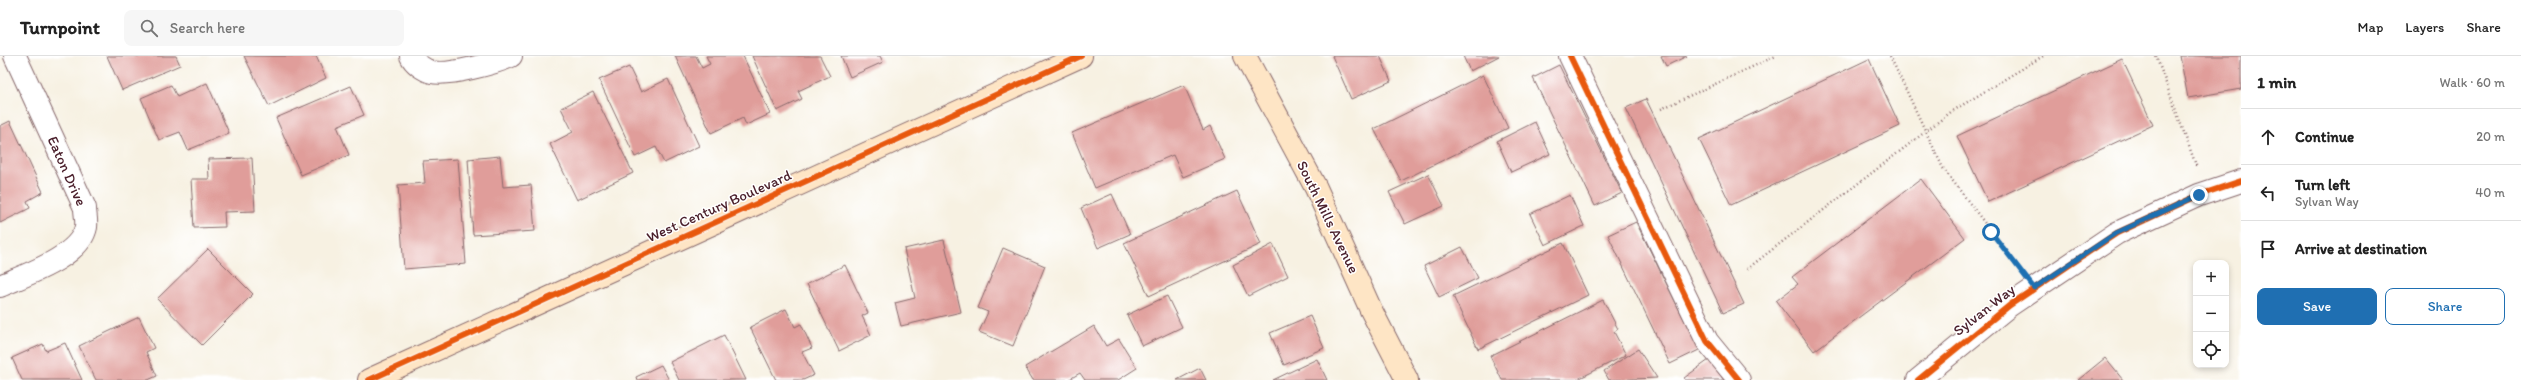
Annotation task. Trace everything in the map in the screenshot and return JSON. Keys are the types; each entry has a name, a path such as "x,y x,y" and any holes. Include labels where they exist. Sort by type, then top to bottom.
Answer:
{"street":[{"name":"Eaton Drive","path":"0,286 37,269 74,248 86,228 85,208 15,56"},
{"path":"411,56 413,62 432,72 452,71 509,57"},
{"name":"West Century Boulevard","path":"369,380 1081,56"},
{"name":"South Mills Avenue","path":"1245,56 1316,188 1371,310 1407,380"},
{"path":"1570,56 1707,341 1739,380"},
{"name":"Sylvan Way","path":"1918,380 2010,305 2116,233 2206,193 2241,181"}],"path":[{"path":"1661,108 1776,56"},
{"path":"1890,56 1927,130 1943,168 2034,288"},
{"path":"1747,269 1951,112 2043,56"},
{"path":"2156,56 2206,193"}],"building":[{"path":"107,56 176,56 180,65 122,90"},
{"path":"244,56 316,56 326,78 269,106"},
{"path":"675,56 696,56 702,68 710,64 706,56 743,56 770,114 746,125 743,118 711,133"},
{"path":"752,56 820,56 830,76 798,91 802,99 777,111"},
{"path":"841,56 880,56 883,62 850,77"},
{"path":"1332,56 1380,56 1391,81 1351,99"},
{"path":"1463,56 1499,56 1470,71"},
{"path":"1661,56 1687,56 1666,66"},
{"path":"2180,56 2241,56 2241,89 2188,98"},
{"path":"1869,59 1900,126 1731,205 1699,139"},
{"path":"2122,59 2153,125 1988,202 1957,136"},
{"path":"1559,65 1622,193 1595,206 1533,78"},
{"path":"629,67 641,92 668,79 699,146 664,163 656,147 635,157 599,80"},
{"path":"1483,75 1508,128 1401,181 1374,129"},
{"path":"207,83 229,133 188,150 180,132 159,140 141,98 171,85 177,97"},
{"path":"1184,85 1203,130 1210,126 1225,159 1183,177 1173,155 1095,188 1072,133"},
{"path":"351,86 364,115 337,126 349,155 301,175 276,118"},
{"path":"593,92 633,173 577,200 550,144 573,132 561,108"},
{"path":"1646,99 1744,304 1723,313 1626,108"},
{"path":"10,121 43,192 27,201 30,208 0,223 0,126"},
{"path":"1535,122 1550,154 1511,172 1497,141"},
{"path":"500,156 503,187 531,185 535,231 473,235 468,159"},
{"path":"252,158 255,211 224,212 225,227 194,228 191,179 209,179 208,159"},
{"path":"458,159 466,264 404,269 398,185 425,183 423,161"},
{"path":"1428,174 1444,206 1405,224 1389,192"},
{"path":"1921,179 1965,238 1814,351 1776,301 1798,284 1792,277"},
{"path":"1237,191 1261,244 1149,296 1124,243"},
{"path":"1112,194 1130,234 1098,248 1081,208"},
{"path":"1570,195 1584,226 1545,245 1530,214"},
{"path":"1636,222 1699,350 1670,364 1608,235"},
{"path":"944,240 961,312 901,326 895,303 915,298 904,249"},
{"path":"1563,243 1588,295 1478,349 1453,296"},
{"path":"1273,244 1288,276 1248,296 1233,265"},
{"path":"1462,247 1478,278 1439,297 1424,266"},
{"path":"1003,248 1045,266 1013,346 979,332 988,312 978,308"},
{"path":"208,249 253,294 202,345 157,299"},
{"path":"845,265 868,313 862,316 871,335 839,351 807,284"},
{"path":"1167,296 1182,327 1142,346 1127,315"},
{"path":"1603,300 1618,329 1614,332 1626,355 1576,380 1502,380 1490,356"},
{"path":"786,309 795,327 801,324 812,348 802,352 814,375 803,380 776,380 750,327"},
{"path":"1310,316 1324,348 1284,365 1270,333"},
{"path":"139,317 154,348 146,352 157,376 148,380 96,380 79,346"},
{"path":"1094,326 1106,346 1119,339 1137,368 1118,380 1085,380 1080,373 1068,380 1033,380 1025,367"},
{"path":"724,335 746,380 679,380 670,362"},
{"path":"65,343 82,380 22,380 12,358 43,344 46,351"},
{"path":"1638,349 1657,378 1609,380 1604,371"},
{"path":"2105,358 2123,380 2078,380"},
{"path":"1317,359 1327,380 1273,380"},
{"path":"1709,360 1724,380 1685,380 1684,378"},
{"path":"661,365 669,380 637,380 636,377"},
{"path":"1200,368 1206,380 1177,380"}],"cycle path":[{"path":"369,380 1081,56"},
{"path":"1570,56 1707,341 1739,380"},
{"path":"1918,380 2010,305 2117,233 2199,195 2241,181"}],"route":[{"path":"1991,232 2034,288 2116,233 2199,195"}]}
